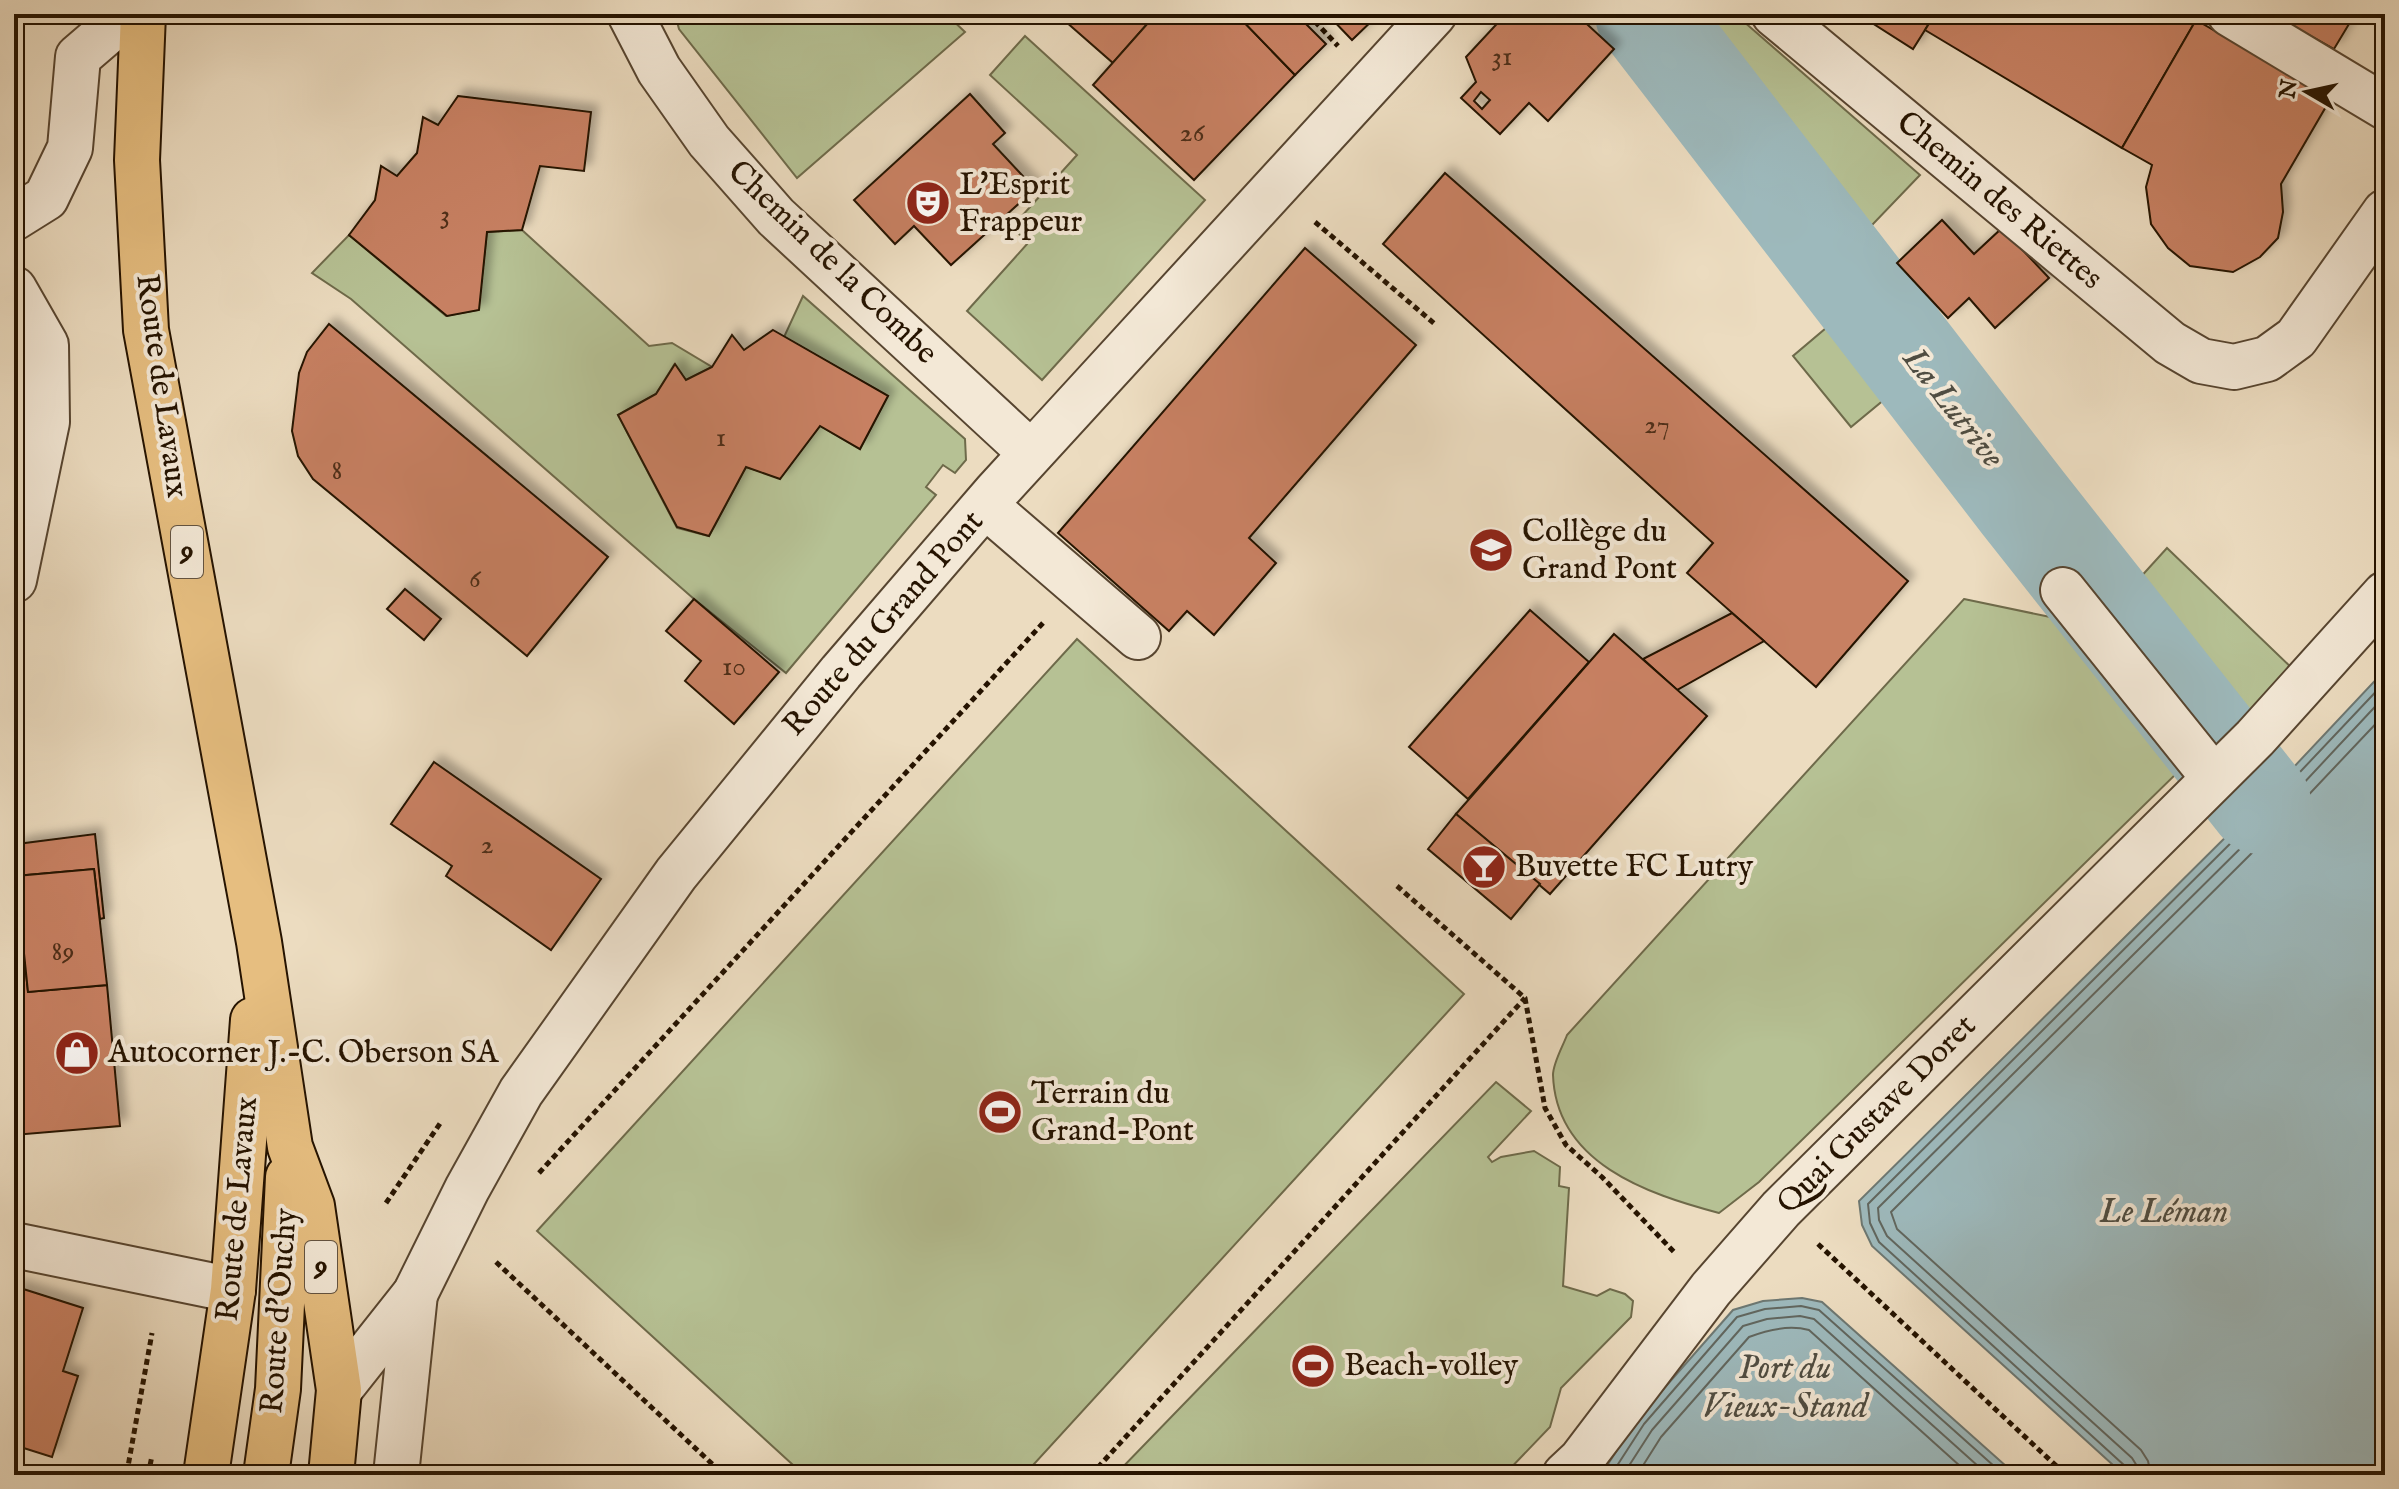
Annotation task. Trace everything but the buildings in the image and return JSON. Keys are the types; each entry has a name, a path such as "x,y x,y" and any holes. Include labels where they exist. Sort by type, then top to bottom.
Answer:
{"main road":[{"name":"Route de Lavaux","path":"143,14 137,160 146,330 259,942 290,1147 312,1206 339,1390 331,1475"},
{"name":"Route de Lavaux","path":"206,1475 233,1290 259,942"},
{"name":"Route d'Ouchy","path":"266,1475 278,1389 290,1147"}],"street":[{"path":"14,218 46,198 70,148 78,57 128,14"},
{"name":"Chemin de la Combe","path":"630,14 659,70 709,141 776,217 1031,453"},
{"name":"Route du Grand Pont","path":"339,1390 415,1294 467,1189 521,1092 676,874 841,672 1031,453 1434,14"},
{"name":"Chemin des Riettes","path":"1774,14 2170,343 2201,361 2234,367 2267,359 2296,338 2385,212"},
{"path":"2230,14 2385,107"},
{"path":"14,289 46,345 47,422 14,580"},
{"path":"986,506 1138,637"},
{"path":"2063,590 2214,778"},
{"name":"Quai Gustave Doret","path":"1565,1475 1581,1460 1711,1289 1781,1209 2255,738 2385,594"},
{"path":"14,1245 233,1290"},
{"name":"Route du Grand Pont","path":"396,1475 415,1294"}],"path":[{"path":"14,46 21,14"},
{"path":"1275,189 1436,325"},
{"path":"534,1178 1077,586"},
{"path":"1397,886 1525,998 1545,1108 1566,1145 1602,1177 1711,1289"},
{"path":"1091,1475 1525,998"},
{"path":"1781,1209 2066,1475"},
{"path":"496,1262 724,1475"},
{"path":"148,1475 127,1472 152,1333"}],"green space":[{"path":"675,14 946,14 965,32 797,178 679,29"},
{"path":"1673,14 1735,14 1920,175 1850,248 1723,85"},
{"path":"1025,36 1205,200 1042,380 967,311 1028,243 1012,227 1077,155 990,75"},
{"path":"522,230 649,346 672,343 712,367 686,380 674,365 656,394 618,415 677,528 709,536 746,467 780,478 820,426 860,449 888,396 784,337 803,296 965,439 966,460 955,473 943,465 926,487 936,495 786,673 694,599 351,299 312,273 349,235 446,316 478,310 487,232"},
{"path":"1845,312 1903,384 1851,427 1793,356"},
{"path":"2167,548 2296,672 2250,725 2127,592"},
{"path":"1964,599 2055,618 2179,771 1759,1182 1719,1213 1663,1196 1610,1170 1588,1152 1570,1131 1558,1105 1553,1070 1567,1035"},
{"name":"Terrain du Grand-Pont","path":"1077,639 1464,994 1024,1475 804,1475 537,1231"},
{"path":"1496,1082 1531,1111 1488,1157 1492,1162 1501,1157 1534,1151 1560,1167 1559,1186 1569,1188 1563,1286 1597,1296 1610,1289 1625,1294 1633,1301 1631,1317 1561,1388 1550,1427 1504,1475 1115,1475"}],"water":[{"name":"Le Léman","path":"2385,670 2385,1475 2124,1475 1872,1246 1862,1225 1859,1201 2260,803"},
{"name":"Port du Vieux-Stand","path":"1802,1298 1822,1302 2016,1475 1601,1475 1637,1419 1733,1310 1763,1301"}],"waterway":[{"name":"La Lutrive","path":"1646,14 2023,503 2260,803"}],"place":[{"name":"L'Esprit Frappeur","path":"928,203"},
{"name":"Collège du Grand Pont","path":"1491,550"},
{"name":"Buvette FC Lutry","path":"1484,867"},
{"name":"Autocorner J.-C. Oberson SA","path":"77,1053"},
{"name":"Terrain du Grand-Pont","path":"1000,1112"},
{"name":"Beach-volley","path":"1313,1366"}]}
